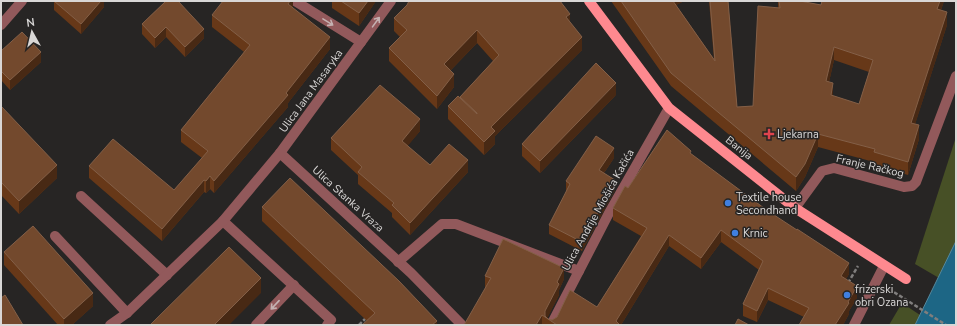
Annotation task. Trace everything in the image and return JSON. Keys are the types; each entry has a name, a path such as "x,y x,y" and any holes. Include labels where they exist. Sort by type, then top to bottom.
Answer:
{"main road":[{"name":"Banija","path":"589,1 669,108 796,208 906,279"}],"street":[{"path":"1,25 22,1"},
{"path":"295,1 361,42"},
{"name":"Ulica Jana Masaryka","path":"280,154 391,1"},
{"name":"Franje Račkog","path":"796,208 822,171 826,169 834,168 904,187 912,186 916,182 956,76"},
{"name":"Ulica Andrije Miošića Kačića","path":"551,325 609,213 669,108"},
{"path":"110,325 127,313 223,221 280,154"},
{"name":"Ulica Stanka Vraza","path":"280,154 398,262 461,324 459,325"},
{"path":"81,196 167,275"},
{"path":"223,221 294,285 329,322"},
{"path":"398,262 442,224 456,224 579,271"},
{"path":"55,236 127,313"},
{"path":"854,325 884,266"},
{"path":"256,325 294,285"}],"path":[{"path":"847,286 853,276"},
{"path":"894,293 946,325"},
{"path":"359,325 370,315"}],"green space":[{"path":"956,137 956,241 939,278 915,264"},
{"path":"902,303 920,315 915,325 889,325"}],"water":[{"path":"956,241 956,325 915,325"}],"building":[{"path":"54,1 101,1 81,24"},
{"path":"166,1 178,1 204,29 185,47 166,27 155,38 142,24"},
{"path":"223,1 290,1 288,4 330,37 286,93 288,95 214,181 210,176 206,181 204,180 162,229 89,166 113,139 174,190 208,151 181,130 250,45 212,15"},
{"path":"341,1 368,1 359,13"},
{"path":"409,1 560,1 570,14 566,17 582,37 491,127 495,131 484,142 448,106 458,96 477,114 460,97 499,55 477,30 444,64 454,74 437,96 389,48 407,30 394,18"},
{"path":"621,1 673,1 715,61 710,1 728,1 737,107 753,106 758,6 780,8 779,1 800,1 821,5 822,1 940,1 937,9 947,12 911,123 919,125 908,162 874,152 875,149 818,134 805,164 796,177 671,73","holes":["834,47 873,60 859,104 831,95 833,83 826,81"]},
{"path":"22,32 41,52 10,80 1,71 1,51"},
{"path":"596,63 616,83 540,161 522,144"},
{"path":"380,85 420,119 402,141 430,165 449,144 468,160 410,223 392,205 394,203 358,172 362,167 331,138"},
{"path":"1,106 57,165 19,201 1,182"},
{"path":"667,130 691,151 690,153 768,211 849,263 841,276 857,286 848,302 849,303 835,325 799,325 809,308 768,288 757,311 743,304 763,261 721,230 701,258 669,235 616,321 620,325 557,325 548,319 552,320 557,317 570,290 597,307 647,228 613,208 625,186 628,188"},
{"path":"596,136 614,148 599,170 615,180 582,242 549,225 570,184 566,181"},
{"path":"290,178 399,281 437,321 432,325 362,325 375,313 262,207"},
{"path":"33,226 93,293 64,319 4,252"},
{"path":"503,239 564,268 557,282 559,284 545,311 545,316 548,319 542,315 536,325 464,325 491,278 485,276"},
{"path":"229,247 261,278 214,325 150,325"},
{"path":"5,295 23,325 1,325 1,298"},
{"path":"738,319 749,325 735,325"}],"place":[{"name":"Ljekarna","path":"769,134"},
{"name":"Textile house Secondhand","path":"728,203"},
{"name":"Krnic","path":"735,233"},
{"name":"frizerski obri Ozana","path":"847,295"}]}
